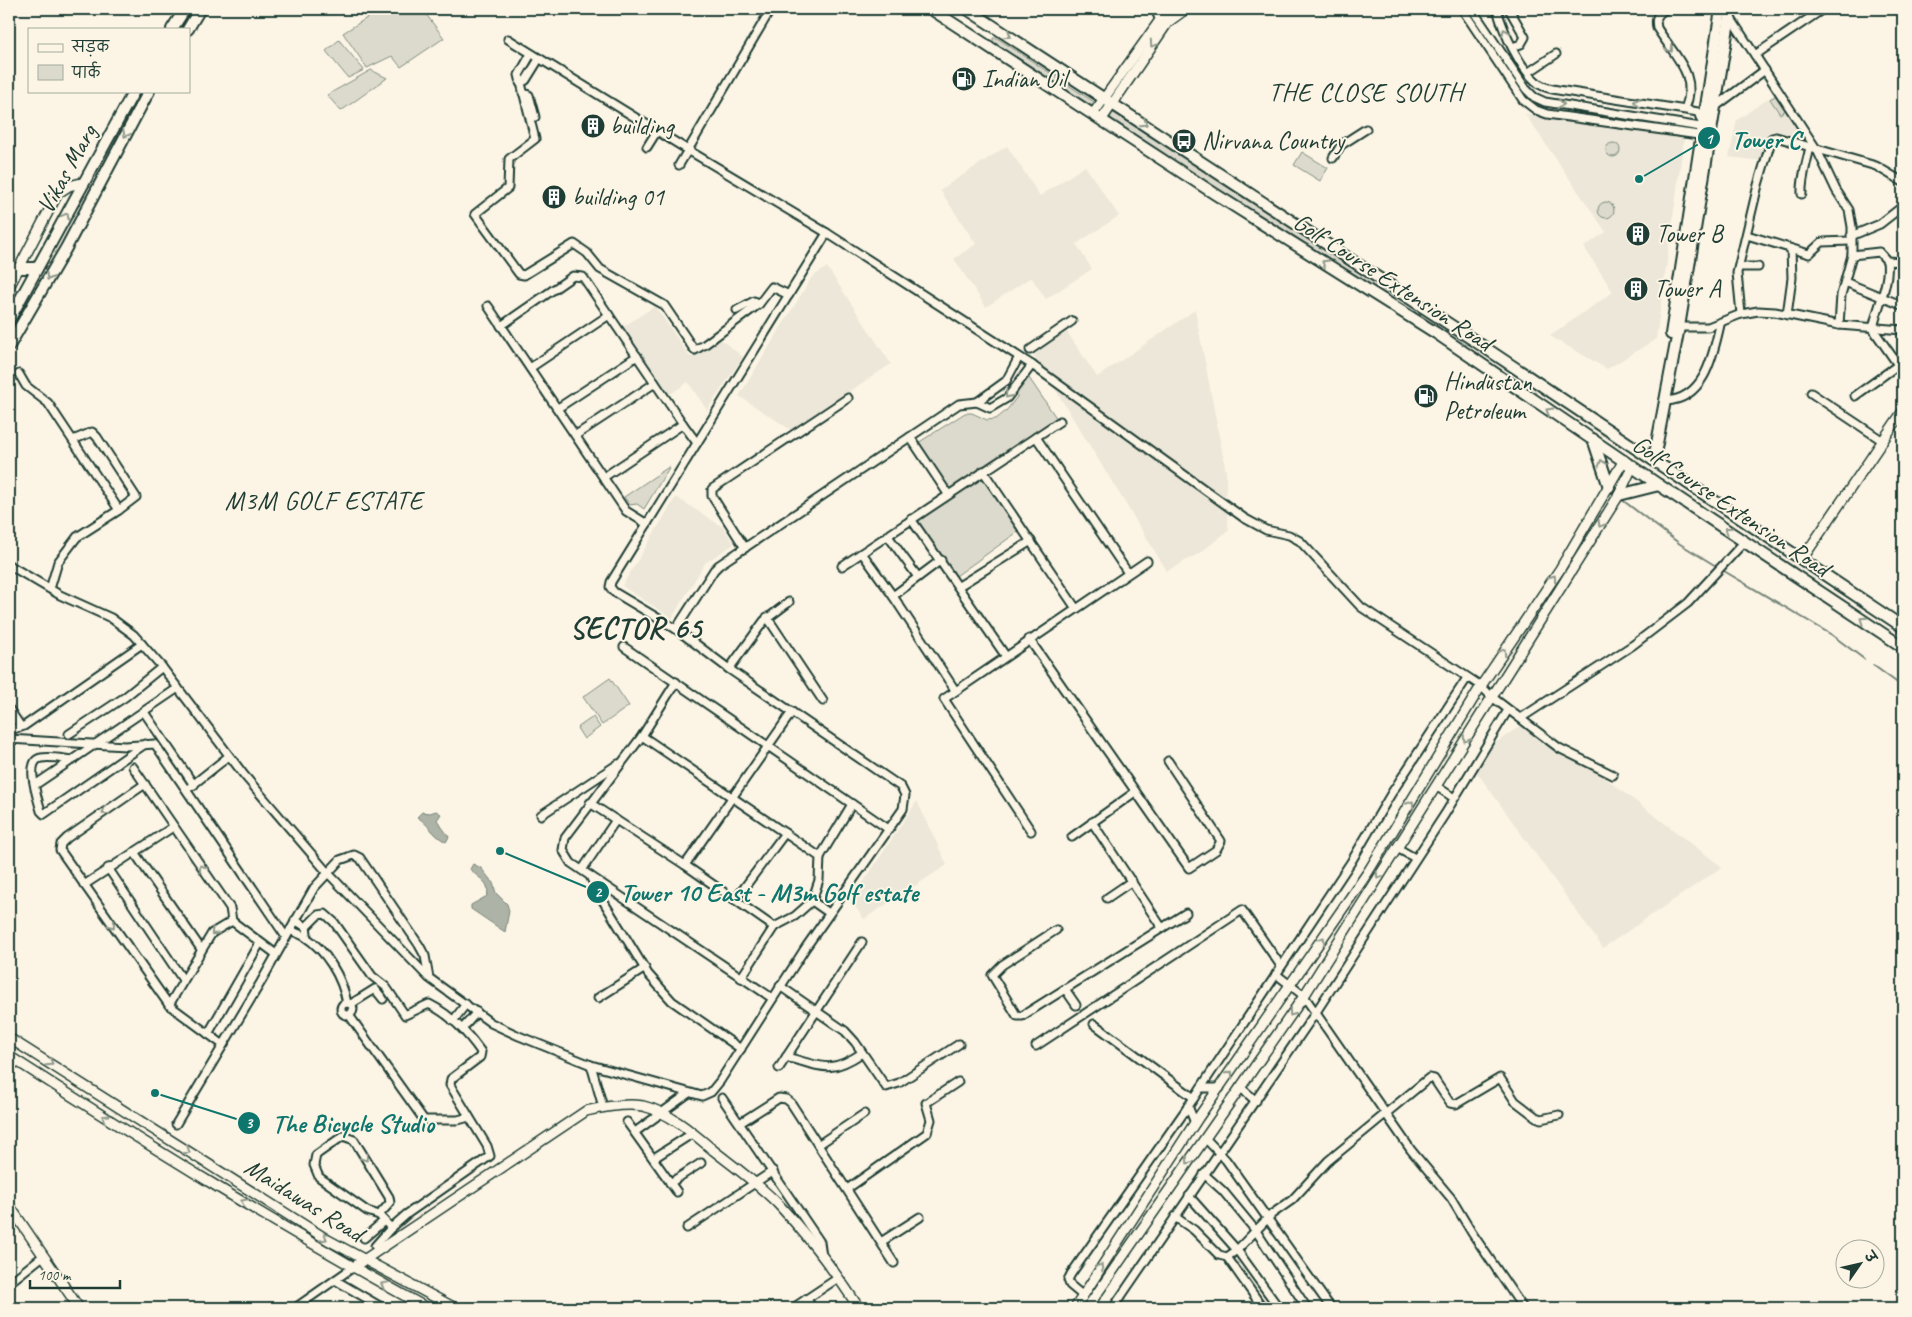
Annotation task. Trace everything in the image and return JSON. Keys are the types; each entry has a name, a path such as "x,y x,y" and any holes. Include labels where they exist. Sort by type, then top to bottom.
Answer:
{"main road":[{"path":"173,28 185,9"},
{"path":"189,28 200,9"},
{"name":"Golf Course Extension Road","path":"931,9 1470,357 1903,647"},
{"name":"Golf Course Extension Road","path":"967,9 1651,457 1903,627"},
{"path":"1707,130 1715,107 1727,11"},
{"path":"1651,457 1666,401 1676,327 1727,11"},
{"name":"Vikas Marg","path":"10,312 37,268 133,92"},
{"path":"9,346 66,248 148,92"},
{"path":"14,268 37,268"},
{"path":"1651,457 1676,327"},
{"path":"1470,357 1478,343"},
{"path":"1571,425 1582,412"},
{"path":"1593,439 1609,487"},
{"path":"1619,496 1659,485"},
{"path":"1767,556 1777,541"}],"street":[{"path":"679,165 770,9"},
{"path":"1097,116 1163,16 1186,9"},
{"path":"1462,9 1469,11 1534,97 1544,102 1707,130"},
{"path":"1497,9 1512,46 1539,84 1558,90 1698,112 1707,130"},
{"path":"1509,9 1525,37 1521,44 1512,46"},
{"path":"1666,9 1660,13 1656,22 1657,28 1690,80 1690,97 1685,109"},
{"path":"1755,55 1823,9"},
{"path":"1469,11 1492,54 1529,105 1547,114 1707,130"},
{"path":"1727,11 1813,148 1849,210 1852,227 1850,239 1852,255 1841,295 1839,325"},
{"path":"508,40 827,233 1032,365 1244,518 1266,530 1289,535 1300,541 1361,607 1481,686 1508,710 1559,748 1613,776"},
{"path":"1492,54 1499,49"},
{"path":"517,158 535,145 519,75 531,54"},
{"path":"1529,72 1556,54"},
{"path":"520,83 526,80 539,59"},
{"path":"1715,107 1765,70"},
{"path":"1509,78 1516,74"},
{"path":"522,93 529,95 535,116"},
{"path":"1529,105 1534,97"},
{"path":"1333,158 1341,145 1366,128"},
{"path":"647,147 657,131"},
{"path":"1741,314 1737,280 1739,267 1748,235 1758,185 1772,138 1776,137 1876,166 1903,182"},
{"path":"535,139 510,159 508,188 475,214 517,272 524,275 574,244 587,253 600,269 660,303 695,350 759,304 771,288 788,297"},
{"path":"1802,194 1801,183 1813,148"},
{"path":"9,287 14,268 58,193 69,186 85,182"},
{"path":"1748,235 1809,254 1822,242 1850,239 1880,224 1903,206"},
{"path":"9,565 50,590 111,618 129,630 162,667 229,756 327,872 428,978 491,1023 519,1036 591,1065 702,1096 711,1092 741,1049 772,998 904,804 906,795 901,787 676,629 610,587 618,570 827,233"},
{"path":"1787,315 1792,278 1791,249"},
{"path":"1852,255 1879,252 1887,260 1903,262"},
{"path":"1887,260 1887,274 1873,329 1903,372"},
{"path":"1739,267 1758,267"},
{"path":"501,326 573,276 578,275 583,278 682,424 697,442"},
{"path":"1845,282 1901,306"},
{"path":"737,310 754,301 759,304"},
{"path":"488,306 626,511 647,524"},
{"path":"1676,327 1708,327 1720,324 1741,314 1758,311 1839,325 1903,330"},
{"path":"530,368 609,315"},
{"path":"1030,350 1072,321"},
{"path":"1666,401 1677,400 1688,394 1708,371 1720,324"},
{"path":"708,334 724,325 729,327"},
{"path":"558,408 637,356"},
{"path":"676,629 714,570 959,404 977,402 1006,381 1019,357"},
{"path":"977,402 990,408 1000,404 1032,365"},
{"path":"1855,396 1898,365"},
{"path":"19,374 26,386 48,403 119,510"},
{"path":"576,435 655,383"},
{"path":"1811,393 1883,441"},
{"path":"745,548 712,496 712,489 848,398"},
{"path":"1803,558 1903,411"},
{"path":"842,566 1060,421"},
{"path":"604,477 682,424"},
{"path":"50,590 58,562 77,537 136,497 132,487 92,432 85,433 73,440"},
{"path":"1036,437 1128,574"},
{"path":"910,438 948,494"},
{"path":"1075,1308 1195,1123 1292,986 1368,872 1481,686 1560,569 1609,487 1628,463"},
{"path":"1087,1308 1304,996 1619,496 1628,463"},
{"path":"983,471 1075,608"},
{"path":"911,519 1005,655"},
{"path":"888,536 918,578"},
{"path":"959,586 1031,540"},
{"path":"1521,718 1633,645 1688,602 1745,541"},
{"path":"862,553 955,690"},
{"path":"893,596 941,560"},
{"path":"1031,831 945,702 945,696 1147,561"},
{"path":"729,668 767,617 789,602"},
{"path":"767,617 823,701"},
{"path":"1029,639 1187,866 1192,867 1216,850 1221,841 1168,761"},
{"path":"9,730 21,727 142,644"},
{"path":"624,646 887,828"},
{"path":"69,734 125,697 162,667"},
{"path":"1082,1296 1070,1285 1068,1280 1071,1274 1201,1088 1351,862 1391,794 1467,678"},
{"path":"676,682 642,736 590,803 563,843 566,856 590,876 772,998"},
{"path":"35,785 178,688"},
{"path":"9,709 21,727"},
{"path":"1113,1308 1316,1012 1454,798 1508,710"},
{"path":"144,712 194,785"},
{"path":"685,865 792,712"},
{"path":"642,736 820,857"},
{"path":"9,739 95,745 126,746 155,744 286,937"},
{"path":"73,760 42,758 36,760 32,766 42,811 48,814 145,744"},
{"path":"186,789 194,785 229,756"},
{"path":"541,815 606,770 620,764"},
{"path":"133,766 230,908 232,921 276,954"},
{"path":"145,784 61,844 62,855 169,1005 222,1044"},
{"path":"1436,786 1454,798"},
{"path":"1072,837 1135,792"},
{"path":"590,803 685,865 774,927"},
{"path":"741,978 774,927 795,916 812,901 819,880 820,857 852,804"},
{"path":"582,870 616,820"},
{"path":"1092,822 1162,928"},
{"path":"84,885 173,827"},
{"path":"735,900 785,833"},
{"path":"1397,848 1415,858"},
{"path":"134,852 202,949"},
{"path":"176,1124 314,888 340,860 354,855 360,858 419,945 425,956 428,978"},
{"path":"108,868 183,980"},
{"path":"590,876 597,891 645,968 672,1002 741,1049"},
{"path":"1108,898 1132,881"},
{"path":"812,901 829,913"},
{"path":"1036,1046 1242,910 1281,966"},
{"path":"1056,930 999,968 992,978 1018,1016 1022,1016 1186,913"},
{"path":"306,927 318,916 325,914 334,922 372,976 386,987 405,1015 429,1004 462,1029 472,1039 481,1055 450,1082 487,1146 490,1154 489,1158 391,1228 376,1246"},
{"path":"295,920 306,927 307,933 304,936"},
{"path":"169,1005 212,933 232,921"},
{"path":"290,930 304,936 321,950 338,975 353,1010 350,1015 424,1120 458,1120 469,1117"},
{"path":"779,1068 862,942"},
{"path":"208,1034 260,943"},
{"path":"598,998 645,968"},
{"path":"1276,974 1304,996 1316,1012 1411,1150 1444,1187 1523,1308"},
{"path":"780,986 845,1031 882,1084 890,1087 959,1044"},
{"path":"349,1004 375,989 383,999"},
{"path":"1066,989 1076,1005"},
{"path":"453,1021 466,1004"},
{"path":"462,1029 477,1012"},
{"path":"1094,1024 1194,1098"},
{"name":"Maidawas Road","path":"9,1038 262,1199 364,1260 455,1308"},
{"path":"786,1057 836,1068 845,1065 862,1053"},
{"name":"Maidawas Road","path":"9,1056 123,1129 352,1268 421,1307"},
{"path":"591,1065 603,1107"},
{"path":"1227,1257 1237,1250 1267,1219 1292,1200 1328,1161 1429,1078 1434,1079 1450,1102 1456,1104 1500,1078 1515,1101 1536,1118 1541,1120 1559,1115"},
{"path":"847,1189 927,1133 931,1120 926,1103 958,1082"},
{"path":"1240,1087 1256,1101"},
{"path":"1201,1088 1220,1088"},
{"path":"635,1132 689,1093"},
{"path":"722,1098 820,1242 822,1257"},
{"path":"740,1123 782,1098 791,1103 894,1263"},
{"path":"295,1308 586,1111 603,1107 643,1106 661,1114 693,1133 780,1205 822,1257 859,1308"},
{"path":"1188,1106 1195,1123"},
{"path":"818,1145 864,1114"},
{"path":"628,1122 676,1192"},
{"path":"654,1158 693,1133"},
{"path":"364,1238 381,1218 390,1200 354,1140 351,1137 342,1136 316,1155 314,1165 319,1177 367,1211 381,1218 391,1228"},
{"path":"1205,1138 1220,1152 1331,1308"},
{"path":"670,1183 701,1163"},
{"path":"687,1228 773,1171"},
{"path":"1204,1174 1223,1191 1256,1231 1307,1308"},
{"path":"1189,1196 1237,1250 1279,1308"},
{"path":"9,1205 79,1308"},
{"path":"881,1242 920,1217"},
{"path":"1175,1217 1194,1230 1219,1255 1227,1257 1263,1308"},
{"path":"9,1283 43,1256"},
{"path":"793,1308 838,1278"},
{"path":"335,1280 383,1308"},
{"path":"806,1299 813,1308"}],"shaded area":[{"path":"1776,93 1809,142 1807,144 1772,133 1763,161 1729,157 1737,120"},
{"path":"1525,114 1684,139 1656,339 1607,369 1550,336 1613,292 1584,247 1606,232"},
{"path":"1007,146 1040,196 1085,166 1119,216 1076,244 1092,269 1046,299 1031,277 986,307 954,259 976,244 940,190"},
{"path":"827,267 891,364 791,430 739,396 812,277"},
{"path":"655,306 690,357 720,339 743,357 707,410 688,382 669,395 623,327"},
{"path":"1195,310 1226,472 1226,503 1229,530 1200,553 1167,571 1034,355 1065,329 1097,377"},
{"path":"676,497 724,528 734,544 705,563 672,618 622,586"},
{"path":"1529,720 1722,867 1603,948 1469,761"},
{"path":"917,801 947,865 864,919 851,901"},
{"path":"436,811 441,814 437,820 449,837 446,842 417,817 422,812 430,813"},
{"path":"473,864 481,868 493,883 496,893 507,904 509,911 505,932 471,909 471,905 487,896 488,891 483,881 470,869"}],"green space":[{"path":"381,9 422,9 444,38 401,67 392,56 367,68 343,33"},
{"path":"993,38 997,38 1097,104 1091,107 993,43"},
{"path":"339,40 364,70 348,78 326,51"},
{"path":"371,70 387,78 341,111 327,95"},
{"path":"1777,95 1787,109 1780,114 1770,99"},
{"path":"1114,113 1464,339 1467,344 1464,346 1419,318 1199,177 1111,119 1110,115"},
{"path":"1610,143 1616,143 1620,150 1616,157 1610,157 1606,153 1606,147"},
{"path":"1302,152 1328,168 1320,181 1294,165"},
{"path":"1606,202 1612,204 1614,210 1612,216 1606,218 1600,216 1598,210 1600,204"},
{"path":"1027,375 1057,419 951,492 918,443 965,413 972,413 987,420 996,419 1006,411 1017,397 1019,384"},
{"path":"670,466 644,509 637,504 630,505 624,497"},
{"path":"981,477 1019,531 956,576 917,521"},
{"path":"610,678 629,706 602,725 583,697"},
{"path":"593,717 600,727 584,739 577,728"}],"waterway":[{"path":"1611,492 1615,495"},
{"path":"1621,499 1680,544 1716,566"},
{"path":"1724,571 1832,635 1864,659"},
{"path":"1873,665 1903,687"}],"place":[{"name":"Indian Oil","path":"964,79"},
{"name":"building","path":"593,126"},
{"name":"Nirvana Country","path":"1184,141"},
{"name":"Tower C","path":"1639,179"},
{"name":"building 01","path":"554,197"},
{"name":"Tower B","path":"1638,234"},
{"name":"Tower A","path":"1636,289"},
{"name":"Hindustan Petroleum","path":"1426,396"},
{"name":"Tower 10 East - M3m Golf estate","path":"500,851"},
{"name":"The Bicycle Studio","path":"155,1093"}],"district":[{"name":"THE CLOSE SOUTH","path":"1366,92"},
{"name":"M3M GOLF ESTATE","path":"324,500"},
{"name":"SECTOR 65","path":"636,628"}]}
